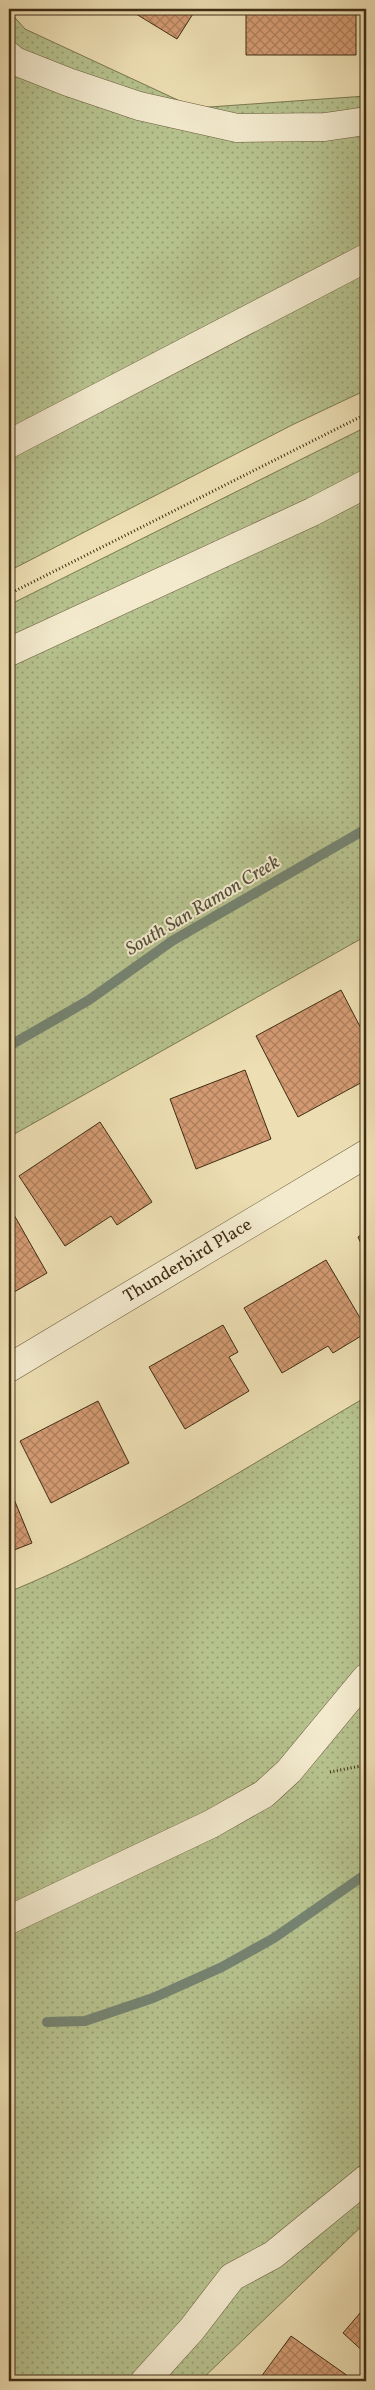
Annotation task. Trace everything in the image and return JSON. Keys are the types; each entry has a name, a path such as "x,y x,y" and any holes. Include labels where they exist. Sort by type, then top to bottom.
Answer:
{"street":[{"path":"9,56 68,82 139,106 237,128 325,127 366,121"},
{"path":"9,444 366,258"},
{"path":"9,652 312,512 366,484"},
{"name":"Thunderbird Place","path":"9,1368 366,1154"},
{"path":"9,1920 211,1824 264,1794 289,1771 366,1678"},
{"path":"145,2381 192,2329 232,2277 273,2255 366,2178"}],"path":[{"path":"9,594 366,414"}],"green space":[{"path":"9,11 25,29 195,108 366,96 366,390 292,425 9,571"},
{"path":"366,427 366,936 9,1137 9,605"},
{"path":"366,1397 366,2222 200,2381 9,2381 9,1592 101,1550 146,1526"}],"building":[{"path":"128,9 196,9 177,39"},
{"path":"246,9 331,9 331,11 356,11 356,55 246,55"},
{"path":"341,990 366,1038 366,1080 298,1117 256,1036"},
{"path":"245,1070 271,1139 196,1169 170,1099"},
{"path":"100,1122 152,1202 117,1225 111,1216 65,1246 19,1176"},
{"path":"9,1206 47,1273 9,1295"},
{"path":"366,1232 366,1254 358,1237"},
{"path":"326,1260 366,1328 366,1333 333,1353 328,1346 282,1373 244,1308"},
{"path":"223,1325 238,1352 229,1357 249,1391 185,1429 149,1367"},
{"path":"98,1401 129,1463 51,1503 20,1441"},
{"path":"9,1487 32,1543 9,1552"},
{"path":"366,2306 366,2354 343,2333"},
{"path":"291,2336 355,2381 258,2381"}],"waterway":[{"name":"South San Ramon Creek","path":"9,1046 89,1000 172,941 366,829"},
{"path":"47,2022 85,2021 153,1998 222,1967 274,1938 366,1874"}]}
